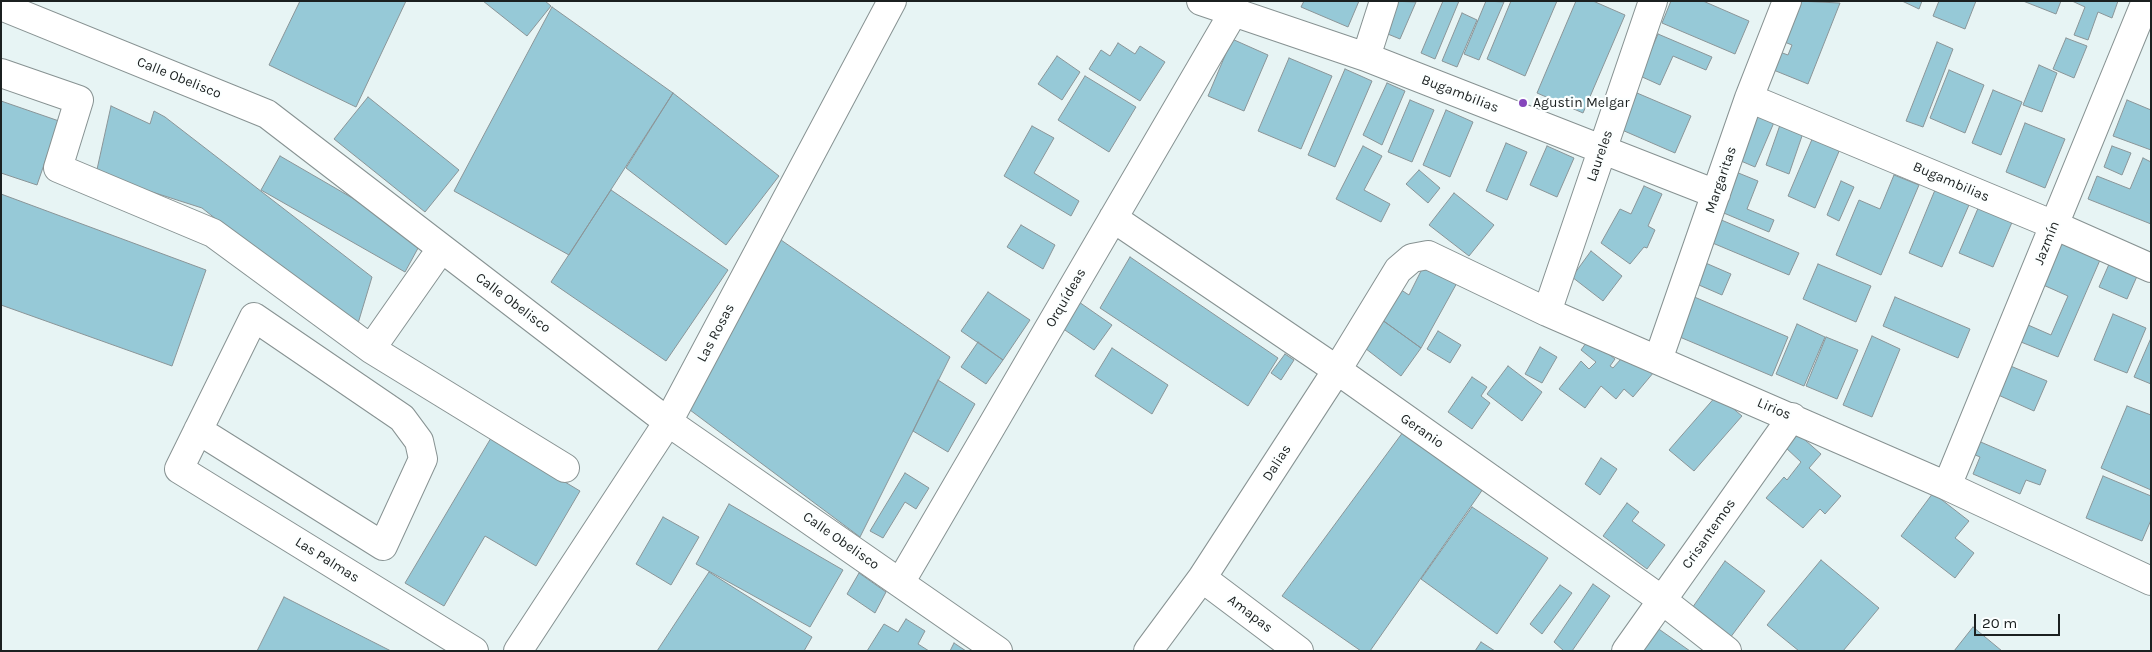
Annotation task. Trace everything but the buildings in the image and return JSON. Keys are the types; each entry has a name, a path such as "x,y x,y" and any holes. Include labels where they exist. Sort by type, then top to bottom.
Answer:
{"street":[{"name":"Las Rosas","path":"518,651 668,422 892,1"},
{"name":"Bugambilias","path":"1201,1 1366,57 1716,194"},
{"path":"1366,57 1384,1"},
{"name":"Laureles","path":"1547,312 1653,1"},
{"name":"Margaritas","path":"1658,360 1749,98 1787,1"},
{"name":"Jazmín","path":"1947,486 2146,1"},
{"name":"Calle Obelisco","path":"1,6 268,114 668,422 998,651"},
{"name":"Orquídeas","path":"900,582 1233,13"},
{"path":"1,72 79,100 58,168 212,233 371,350 565,468"},
{"name":"Bugambilias","path":"1749,98 2054,225 2151,268"},
{"name":"Geranio","path":"1113,218 1336,370 1662,600 1727,651"},
{"path":"371,350 441,249"},
{"name":"Lirios","path":"1398,270 1412,258 1428,255 1547,312 1947,486 2151,581"},
{"name":"Dalias","path":"1148,651 1202,578 1398,270"},
{"path":"254,316 402,418 419,440 423,459 383,546 198,430 254,316"},
{"name":"Crisantemos","path":"1626,651 1792,417"},
{"name":"Las Palmas","path":"198,430 179,469 474,651"},
{"name":"Amapas","path":"1202,578 1299,651"}],"place":[{"name":"Agustin Melgar","path":"1523,103"}]}
